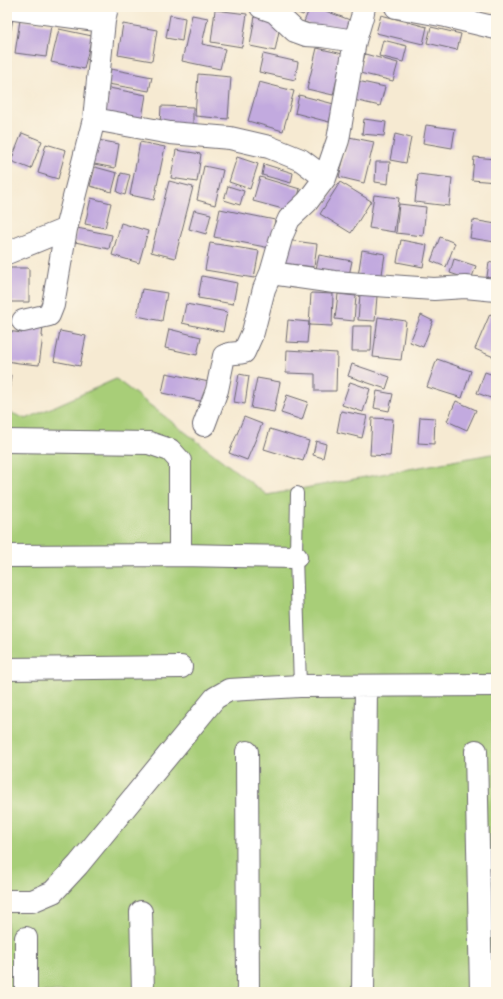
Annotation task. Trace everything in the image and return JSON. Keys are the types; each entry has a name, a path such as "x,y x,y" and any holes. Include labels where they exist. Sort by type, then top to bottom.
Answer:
{"street":[{"path":"261,7 275,12 296,31 306,35 355,41"},
{"path":"204,425 217,390 224,356 228,353 238,354 244,352 253,332 264,288 271,273 282,235 289,219 307,202 326,178 338,140 355,41 364,7"},
{"path":"396,7 446,16 496,28"},
{"path":"7,8 105,14 94,119 66,230 52,311 49,315 23,320"},
{"path":"94,119 170,132 230,138 262,146 300,160 326,178"},
{"path":"7,253 66,230"},
{"path":"271,273 334,282 404,288 434,289 464,287 496,290"},
{"path":"7,442 149,443 170,450 180,460 180,555"},
{"path":"7,556 180,555 296,558"},
{"path":"7,669 181,668"},
{"path":"7,901 32,901 53,892 78,865 215,698 229,690 300,686 496,685"},
{"path":"364,992 366,686"},
{"path":"476,751 488,950 481,992"},
{"path":"247,752 248,992"},
{"path":"141,912 143,992"},
{"path":"26,938 26,992"}],"lane":[{"path":"297,493 296,558 300,686"}],"green space":[{"path":"116,379 267,495 491,454 496,455 496,992 7,992 7,411 26,419"}],"building":[{"path":"292,7 306,7 303,15 291,10"},
{"path":"310,7 315,7 350,20 344,36 304,22"},
{"path":"215,10 247,14 242,47 211,42"},
{"path":"170,15 185,18 182,41 166,38"},
{"path":"192,15 208,18 202,44 225,49 220,69 182,61"},
{"path":"381,15 427,27 423,44 376,33"},
{"path":"255,16 281,21 275,51 250,46"},
{"path":"7,17 13,19 8,43 7,43"},
{"path":"20,20 51,25 46,57 15,53"},
{"path":"123,24 157,30 152,61 118,55"},
{"path":"431,27 461,34 457,50 427,43"},
{"path":"59,29 92,36 84,69 51,62"},
{"path":"383,40 407,46 403,62 379,56"},
{"path":"317,48 343,54 333,95 307,89"},
{"path":"263,54 298,62 295,80 259,72"},
{"path":"365,54 398,63 393,81 360,73"},
{"path":"111,69 152,77 149,91 108,84"},
{"path":"198,74 231,77 228,119 195,116"},
{"path":"353,80 385,87 380,106 349,99"},
{"path":"259,82 294,91 283,131 248,121"},
{"path":"109,88 146,95 141,123 104,116"},
{"path":"299,95 334,104 329,122 295,113"},
{"path":"161,106 193,107 193,126 160,125"},
{"path":"364,119 386,122 384,136 362,134"},
{"path":"426,125 455,129 452,148 423,143"},
{"path":"22,133 42,141 31,169 11,161"},
{"path":"395,134 411,138 406,163 390,160"},
{"path":"349,137 374,142 364,183 339,177"},
{"path":"93,139 119,144 115,168 89,163"},
{"path":"140,142 165,147 154,200 130,195"},
{"path":"46,144 66,150 58,179 38,173"},
{"path":"176,150 201,154 197,182 171,178"},
{"path":"237,157 258,164 250,189 229,182"},
{"path":"474,157 496,159 496,182 472,180"},
{"path":"376,162 390,162 388,184 375,182"},
{"path":"264,164 293,173 291,183 262,175"},
{"path":"204,166 223,170 215,205 197,200"},
{"path":"95,167 117,173 112,192 90,186"},
{"path":"121,173 130,175 125,195 117,192"},
{"path":"418,174 452,178 449,206 415,202"},
{"path":"260,177 300,189 294,212 253,201"},
{"path":"169,181 193,187 175,258 151,252"},
{"path":"340,182 371,201 351,233 320,214"},
{"path":"228,186 244,191 240,205 224,200"},
{"path":"374,195 399,198 394,232 369,228"},
{"path":"91,198 111,203 105,228 85,224"},
{"path":"399,204 426,207 423,236 396,233"},
{"path":"220,209 275,220 270,248 214,237"},
{"path":"194,210 211,214 206,234 189,229"},
{"path":"473,220 496,224 495,242 470,238"},
{"path":"121,223 148,231 139,263 112,255"},
{"path":"77,228 112,235 109,249 75,242"},
{"path":"440,237 455,243 446,267 431,261"},
{"path":"286,240 317,244 314,267 282,263"},
{"path":"401,240 427,245 423,267 397,262"},
{"path":"210,243 259,251 254,278 205,270"},
{"path":"362,250 385,254 381,281 358,276"},
{"path":"319,255 352,261 348,280 315,274"},
{"path":"454,259 476,266 471,280 450,273"},
{"path":"489,262 496,264 496,285 486,284"},
{"path":"7,268 29,268 29,302 7,302"},
{"path":"202,276 237,283 233,304 198,298"},
{"path":"142,289 167,293 162,321 137,316"},
{"path":"311,293 333,294 332,326 309,325"},
{"path":"338,294 356,296 354,321 335,319"},
{"path":"360,294 377,296 375,321 358,320"},
{"path":"186,304 227,312 223,332 182,323"},
{"path":"490,314 496,317 496,358 475,349"},
{"path":"421,315 433,321 423,347 410,342"},
{"path":"378,317 406,321 401,360 373,357"},
{"path":"288,320 309,322 307,343 286,342"},
{"path":"23,325 43,326 39,365 7,361 7,331 22,333"},
{"path":"353,326 372,326 371,351 352,351"},
{"path":"169,329 201,337 197,355 165,348"},
{"path":"60,331 86,336 80,366 54,361"},
{"path":"287,350 337,353 336,391 315,391 315,374 286,373"},
{"path":"437,359 471,371 462,398 427,387"},
{"path":"352,364 390,377 386,389 348,376"},
{"path":"485,372 496,376 496,400 477,393"},
{"path":"166,373 209,382 205,402 162,393"},
{"path":"7,374 11,375 9,393 7,393"},
{"path":"239,374 249,376 245,404 234,402"},
{"path":"257,378 280,382 274,412 251,408"},
{"path":"350,382 370,389 363,412 342,405"},
{"path":"377,391 393,394 389,411 374,408"},
{"path":"287,395 308,402 302,420 281,413"},
{"path":"456,401 476,410 467,430 447,421"},
{"path":"341,411 367,416 362,438 337,432"},
{"path":"244,417 262,424 247,460 229,453"},
{"path":"420,417 435,418 434,444 418,443"},
{"path":"372,418 393,419 390,456 370,455"},
{"path":"270,429 309,441 303,461 264,449"},
{"path":"316,441 326,444 323,458 313,455"}]}
